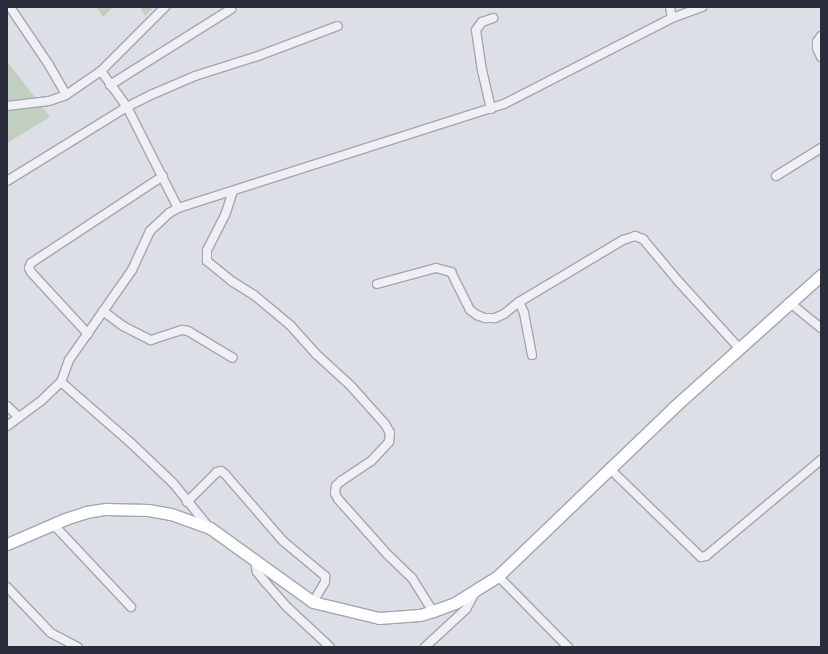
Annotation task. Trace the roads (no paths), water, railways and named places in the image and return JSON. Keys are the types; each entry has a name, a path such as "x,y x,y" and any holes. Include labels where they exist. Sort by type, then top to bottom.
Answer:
{"main road":[{"path":"7,544 53,524 86,512 131,508 171,514 210,528 255,562 313,602 379,618 420,615 433,611 455,603 498,576 609,468 789,302 821,275"}],"street":[{"path":"10,7 49,64 66,95"},
{"path":"7,106 49,101 66,95 101,71 165,7"},
{"path":"670,7 672,18"},
{"path":"7,426 41,401 61,382 69,360 132,270 150,231 169,213 178,208 415,132 491,110 566,74 672,18 702,7"},
{"path":"110,85 231,9"},
{"path":"491,110 482,71 476,30 482,22 493,18"},
{"path":"7,181 127,107 195,76 258,56 338,26"},
{"path":"821,36 817,42 817,48 821,57"},
{"path":"101,71 127,107 178,208"},
{"path":"776,176 821,148"},
{"path":"88,334 30,272 31,263 163,176"},
{"path":"233,191 225,215 207,250 206,261 232,282 254,295 290,325 316,354 350,385 385,424 390,433 389,442 371,461 341,481 336,486 335,493 338,499 412,578 433,611"},
{"path":"377,284 436,268 451,272 470,310 485,318 495,318 504,314 519,302 623,240 632,236 638,236 643,239 679,282 739,348"},
{"path":"519,302 524,313 532,355"},
{"path":"789,302 821,328"},
{"path":"103,311 123,326 151,340 182,330 188,331 233,358"},
{"path":"61,382 131,443 173,483 187,502 210,528"},
{"path":"7,406 19,417"},
{"path":"609,468 701,557 706,556 821,460"},
{"path":"187,502 217,472 221,471 225,474 283,541 325,576 325,582 313,602"},
{"path":"53,524 131,607"},
{"path":"255,562 257,572 266,584 286,606 330,647"},
{"path":"498,576 568,647"},
{"path":"7,587 52,633 77,647"},
{"path":"425,647 466,609 477,589"}]}
